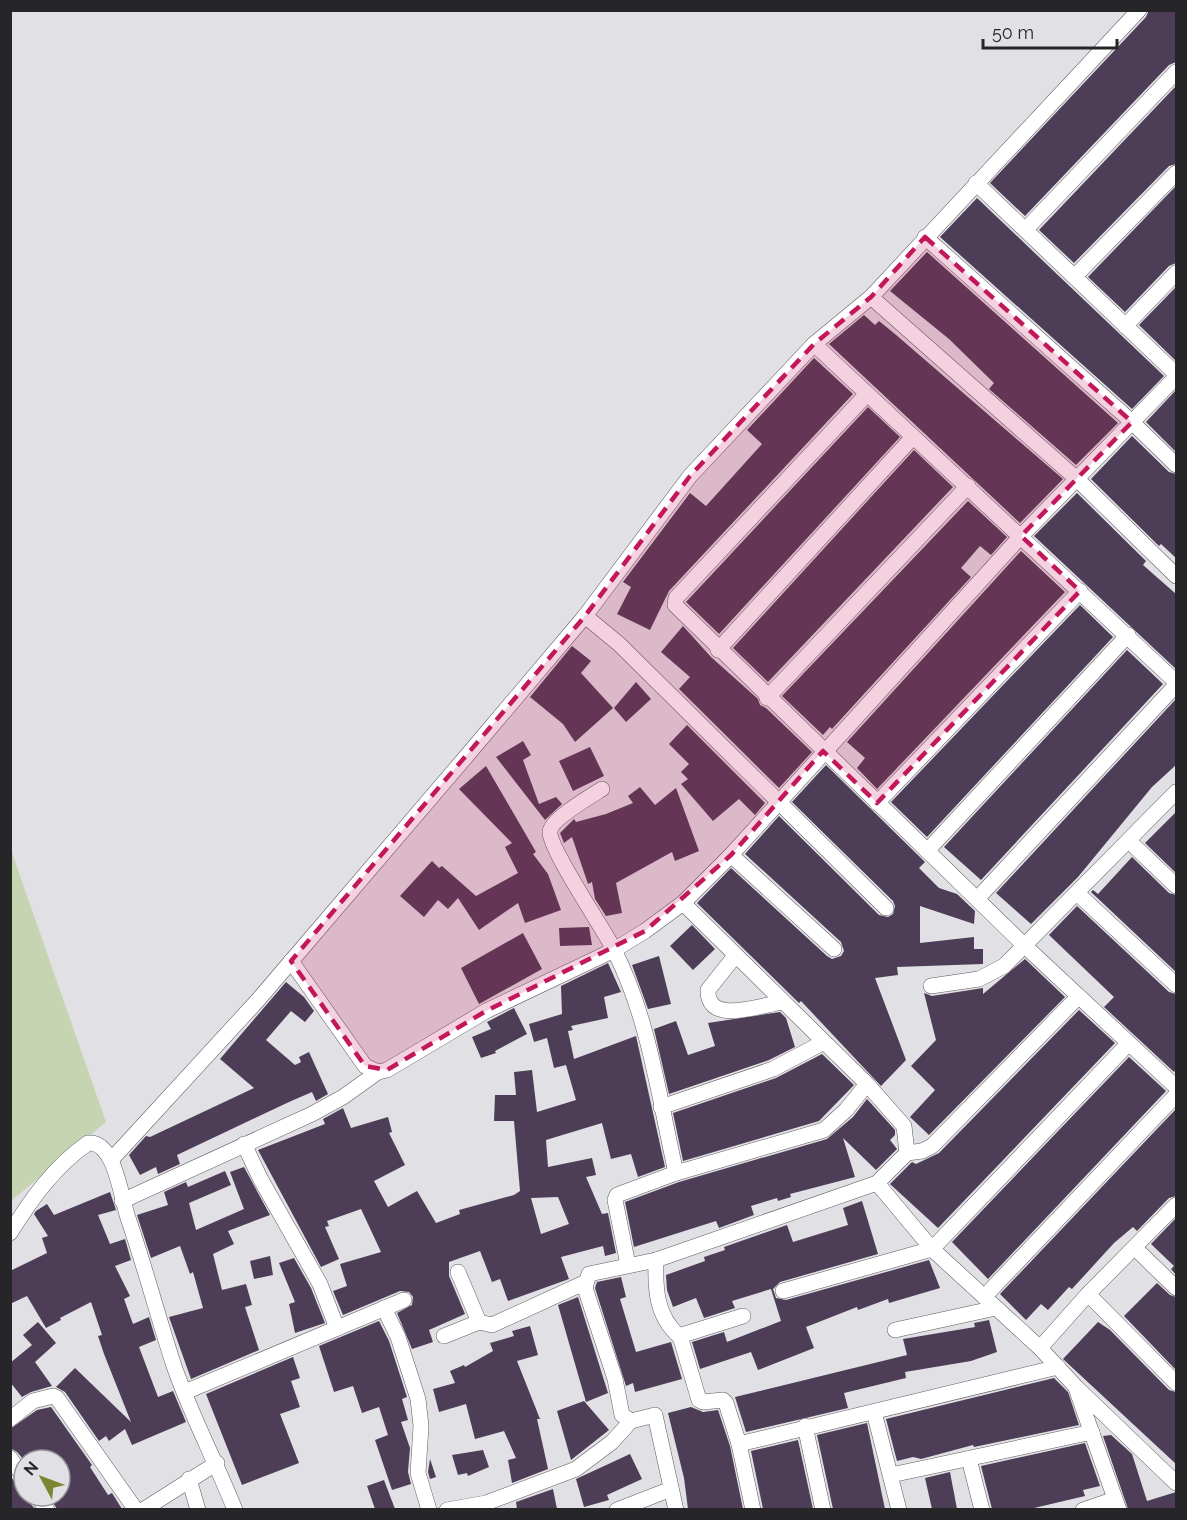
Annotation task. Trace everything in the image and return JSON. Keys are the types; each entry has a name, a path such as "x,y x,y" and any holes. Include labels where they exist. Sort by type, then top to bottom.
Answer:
{"street":[{"path":"111,1159 291,962 585,616 690,476 814,344 871,297 1139,10"},
{"path":"1026,229 1176,72"},
{"path":"1076,275 1176,173"},
{"path":"122,1201 344,1097 378,1072 387,1070 486,1011 614,950 683,903 731,855 1021,536 1078,480 1176,375 1076,275 976,183"},
{"path":"925,237 1132,422 1176,465"},
{"path":"1125,326 1176,273"},
{"path":"871,297 1078,480 1176,576"},
{"path":"814,344 912,438 968,486 1128,635 1176,683 977,899"},
{"path":"867,394 675,600 676,608 1026,947 1176,1088"},
{"path":"718,650 912,438"},
{"path":"768,698 968,486"},
{"path":"877,803 1080,591"},
{"path":"585,616 619,644 777,803 886,908"},
{"path":"927,851 1128,635"},
{"path":"602,789 551,826 550,833 565,866 614,950 650,1049 675,1173"},
{"path":"931,986 990,975 1026,947 1175,795"},
{"path":"1129,841 1176,886"},
{"path":"731,855 834,949"},
{"path":"1078,894 1176,986"},
{"path":"683,903 867,1084 904,1126 907,1153"},
{"path":"735,956 708,990 708,996 714,1007 726,1012 782,1002"},
{"path":"291,962 365,1066 378,1072"},
{"path":"631,1421 622,1415 615,1379 585,1288 589,1274 656,1260 877,1183 907,1153 922,1152 932,1146 1078,996"},
{"path":"661,1107 773,1069 824,1042"},
{"path":"783,1291 932,1249 1128,1044"},
{"path":"628,1265 616,1196 675,1173 824,1130 846,1110 867,1084"},
{"path":"984,1297 1176,1095"},
{"path":"10,1233 33,1197 63,1162 94,1143 105,1149 111,1159 175,1368 235,1509"},
{"path":"244,1144 264,1186 320,1284 337,1328"},
{"path":"877,1183 932,1249 1040,1348 1077,1388 1176,1483"},
{"path":"1040,1348 1088,1294 1176,1206"},
{"path":"1135,1248 1176,1288"},
{"path":"656,1260 655,1287 659,1306 671,1327 680,1336 696,1395 703,1402 719,1400 726,1403 739,1444 753,1509"},
{"path":"458,1272 479,1322"},
{"path":"444,1336 479,1322 492,1325 509,1319 586,1282"},
{"path":"1088,1294 1176,1383"},
{"path":"186,1392 404,1300"},
{"path":"384,1308 398,1337 418,1399 421,1414 418,1473 429,1509"},
{"path":"895,1330 996,1308"},
{"path":"680,1336 743,1316"},
{"path":"739,1444 805,1426 874,1412 1058,1367"},
{"path":"1077,1388 1117,1504 1083,1509"},
{"path":"10,1419 33,1401 53,1396 57,1398 136,1509"},
{"path":"874,1412 899,1509"},
{"path":"447,1509 486,1503 576,1469 612,1442 631,1421 656,1415 676,1509"},
{"path":"805,1426 824,1509"},
{"path":"891,1475 1092,1432"},
{"path":"969,1459 982,1509"},
{"path":"143,1509 217,1463"},
{"path":"189,1479 198,1509"},
{"path":"617,1509 671,1489"}],"highlighted area":[{"path":"925,237 1132,422 1021,536 1080,591 877,803 823,751 731,855 645,931 486,1011 387,1070 365,1066 291,961 585,616 690,476 814,344 871,297"}],"green space":[{"path":"11,850 106,1122 11,1201"}],"building":[{"path":"1149,10 1176,10 1176,62 1169,65 1025,216 990,183 1146,17"},
{"path":"1176,86 1176,164 1169,166 1074,263 1039,230"},
{"path":"1176,186 1176,263 1169,266 1125,312 1088,277"},
{"path":"977,198 1164,376 1132,409 940,237"},
{"path":"927,252 1118,423 1076,465 989,389 994,383 949,339 890,291"},
{"path":"1176,287 1176,361 1139,325"},
{"path":"864,315 875,325 879,321 895,334 1063,479 1020,523 829,344"},
{"path":"814,358 853,394 669,591 650,630 617,614 631,587 623,582 690,493 706,506 762,444 747,430"},
{"path":"1176,390 1176,452 1146,422"},
{"path":"868,407 900,437 719,634 686,602"},
{"path":"1132,436 1169,472 1176,474 1176,558 1161,544 1159,546 1091,479"},
{"path":"914,450 953,487 768,682 733,648"},
{"path":"1077,493 1146,561 1143,565 1176,594 1176,669 1034,536"},
{"path":"968,501 1007,537 991,555 980,546 961,568 971,577 832,729 830,727 823,735 782,696"},
{"path":"1021,551 1065,592 877,789 857,768 865,758 847,742"},
{"path":"1080,605 1113,637 927,837 891,802"},
{"path":"683,626 711,657 758,699 760,705 812,752 779,788 679,689 690,677 661,652"},
{"path":"572,646 591,661 581,673 613,708 575,742 563,724 530,697"},
{"path":"1127,650 1163,684 981,880 944,847"},
{"path":"636,682 651,699 626,722 614,708"},
{"path":"1176,699 1176,765 1152,787 1078,877 1031,924 996,893"},
{"path":"687,725 765,803 755,815 739,799 713,821 681,784 688,779 681,772 689,764 669,744"},
{"path":"523,741 531,755 523,760 539,804 556,797 562,804 545,820 496,757"},
{"path":"590,747 604,776 573,791 559,761"},
{"path":"826,765 925,862 919,868 939,888 957,894 975,911 974,924 920,906 920,943 974,937 974,949 983,949 983,964 897,967 898,975 875,978 906,1060 881,1086 801,1001 799,1003 697,903 731,868 827,956 832,959 841,956 844,951 841,942 745,854 779,816 879,915 888,917 893,914 895,906 893,901 792,802"},
{"path":"486,766 536,852 533,854 548,874 561,910 525,923 518,903 479,930 458,898 448,909 438,900 424,917 400,896 432,861 439,868 442,866 476,896 518,873 505,847 512,843 459,789"},
{"path":"640,787 655,805 676,788 699,851 675,861 672,852 616,883 622,913 606,916 595,899 592,882 588,884 572,837 564,843 560,833 574,819 576,822 606,814 633,803 628,796"},
{"path":"1176,812 1176,873 1145,843"},
{"path":"1132,857 1169,893 1176,895 1176,972 1091,892 1093,890 1098,894"},
{"path":"1077,906 1169,992 1176,994 1176,1069 1174,1072 1104,1007 1114,997 1049,935"},
{"path":"692,925 715,949 693,970 670,946"},
{"path":"589,927 592,945 560,946 559,928"},
{"path":"523,933 542,969 479,1004 461,968"},
{"path":"659,956 671,1004 648,1009 632,965"},
{"path":"1025,959 1065,997 929,1135 910,1117 935,1090 911,1066 936,1040 924,993 932,996 983,988 983,994"},
{"path":"608,963 621,992 604,997 608,1018 571,1026 573,1030 568,1031 574,1059 636,1036 665,1167 638,1177 631,1154 611,1159 602,1123 546,1140 548,1167 592,1158 596,1175 586,1177 602,1214 608,1213 616,1253 605,1256 603,1246 561,1257 569,1279 508,1301 500,1279 492,1282 480,1251 449,1262 449,1276 465,1314 429,1330 433,1342 412,1349 397,1313 412,1305 413,1297 409,1292 400,1291 343,1315 333,1291 347,1286 340,1264 381,1252 361,1209 327,1221 329,1226 325,1227 339,1259 321,1267 258,1150 325,1124 323,1119 343,1108 351,1128 388,1117 392,1132 389,1133 405,1165 374,1181 388,1207 417,1191 436,1223 460,1214 459,1210 514,1195 520,1191 514,1121 494,1121 495,1095 516,1095 514,1072 532,1070 537,1112 576,1100 566,1065 554,1068 547,1038 534,1042 529,1024 562,1014 561,986","holes":["558,1197 569,1224 541,1234 531,1198"]},
{"path":"286,982 304,997 314,1011 305,1022 291,1011 266,1040 295,1065 301,1062 299,1057 309,1052 328,1094 316,1101 312,1092 177,1155 180,1164 158,1174 156,1167 140,1175 129,1155 146,1136 150,1137 254,1088 220,1059"},
{"path":"514,1008 527,1034 495,1051 496,1053 481,1058 472,1037 491,1029 487,1022"},
{"path":"1079,1010 1115,1043 938,1228 890,1184 912,1162 916,1164 939,1153"},
{"path":"780,1012 786,1018 795,1047 769,1060 669,1094 654,1029 676,1021 688,1055 715,1046 708,1023"},
{"path":"822,1054 854,1085 819,1121 683,1161 673,1113 776,1078"},
{"path":"1129,1057 1166,1091 988,1279 952,1242"},
{"path":"867,1099 895,1130 895,1135 890,1140 897,1149 876,1170 843,1138 855,1177 790,1194 791,1197 778,1201 777,1198 751,1206 754,1215 719,1228 716,1221 634,1247 625,1202 679,1182 827,1139 853,1117"},
{"path":"1176,1109 1176,1196 1169,1198 1137,1231 1133,1227 1114,1243 1072,1289 1069,1287 1048,1310 1041,1304 1026,1320 1000,1294"},
{"path":"244,1167 270,1215 228,1231 234,1244 213,1254 222,1290 246,1284 252,1305 245,1307 259,1350 191,1379 169,1317 203,1308 193,1272 190,1274 180,1246 151,1258 137,1215 168,1205 164,1192 186,1182 188,1187 225,1171 231,1185 189,1203 196,1230 244,1209 230,1172"},
{"path":"110,1192 116,1210 98,1215 110,1244 125,1239 131,1260 115,1266 130,1296 124,1299 133,1324 149,1317 156,1340 139,1347 158,1397 173,1391 186,1422 132,1445 125,1429 109,1441 106,1436 99,1441 65,1392 56,1387 75,1368 131,1422 98,1336 102,1335 91,1302 46,1328 27,1296 10,1304 10,1271 47,1253 42,1238 48,1236 34,1214 36,1211 47,1204 54,1215"},
{"path":"862,1201 878,1254 780,1282 773,1289 776,1298 786,1300 929,1260 940,1288 889,1303 888,1299 858,1310 857,1307 806,1327 814,1348 758,1370 751,1352 700,1369 692,1342 724,1332 727,1342 781,1321 771,1289 732,1301 735,1308 704,1318 696,1298 673,1307 667,1290 666,1275 705,1261 704,1257 725,1250 724,1247 787,1225 793,1242 848,1225 843,1208"},
{"path":"1176,1218 1176,1275 1171,1269 1174,1266 1151,1244"},
{"path":"270,1256 273,1275 254,1279 250,1261"},
{"path":"294,1258 311,1288 325,1323 295,1333 289,1304 295,1302 279,1263"},
{"path":"621,1277 626,1297 620,1299 636,1352 671,1342 682,1379 635,1392 633,1383 626,1386 595,1288 597,1282"},
{"path":"1157,1283 1170,1295 1176,1297 1176,1370 1124,1316"},
{"path":"578,1297 608,1393 586,1402 558,1305"},
{"path":"989,1320 997,1352 971,1361 905,1372 906,1378 844,1393 848,1408 746,1432 735,1397 907,1355 903,1339 975,1327 974,1323"},
{"path":"379,1321 389,1341 407,1397 402,1399 408,1420 401,1422 410,1448 408,1472 411,1484 392,1490 375,1440 388,1435 379,1407 362,1413 353,1386 334,1392 319,1346"},
{"path":"38,1322 56,1343 35,1362 52,1386 22,1397 10,1382 10,1363 32,1345 23,1335"},
{"path":"1098,1322 1110,1330 1169,1390 1176,1392 1176,1464 1063,1359"},
{"path":"530,1326 538,1355 517,1361 540,1419 537,1419 548,1469 512,1483 508,1460 516,1458 504,1431 475,1439 466,1404 439,1412 433,1389 455,1383 450,1371 464,1365 465,1367 493,1351 490,1343 514,1336 512,1331"},
{"path":"293,1357 300,1378 291,1381 300,1407 280,1414 299,1463 242,1485 206,1394"},
{"path":"1054,1378 1068,1392 1079,1425 974,1447 973,1445 921,1459 913,1457 897,1461 886,1419"},
{"path":"584,1401 609,1430 571,1460 557,1411"},
{"path":"51,1407 92,1465 90,1467 108,1495 112,1493 122,1509 57,1509 72,1508 72,1448 10,1448 10,1429 37,1410"},
{"path":"691,1407 703,1412 718,1410 730,1446 743,1509 688,1509 684,1478 668,1413"},
{"path":"867,1423 885,1509 833,1509 817,1435"},
{"path":"1111,1435 1132,1454 1147,1501 1176,1492 1176,1509 1128,1509 1103,1436"},
{"path":"798,1440 813,1509 763,1509 751,1451"},
{"path":"1085,1443 1100,1486 1083,1490 1085,1496 1030,1509 992,1509 981,1466"},
{"path":"483,1450 489,1467 468,1476 467,1473 458,1475 452,1455"},
{"path":"630,1454 642,1479 607,1495 609,1500 584,1507 576,1479"},
{"path":"430,1459 436,1477 430,1479 428,1472"},
{"path":"950,1472 957,1509 932,1509 925,1478"},
{"path":"10,1475 12,1478 12,1508 35,1509 10,1509"},
{"path":"384,1480 395,1509 375,1509 367,1486"},
{"path":"553,1489 557,1509 517,1509 516,1502"}]}
